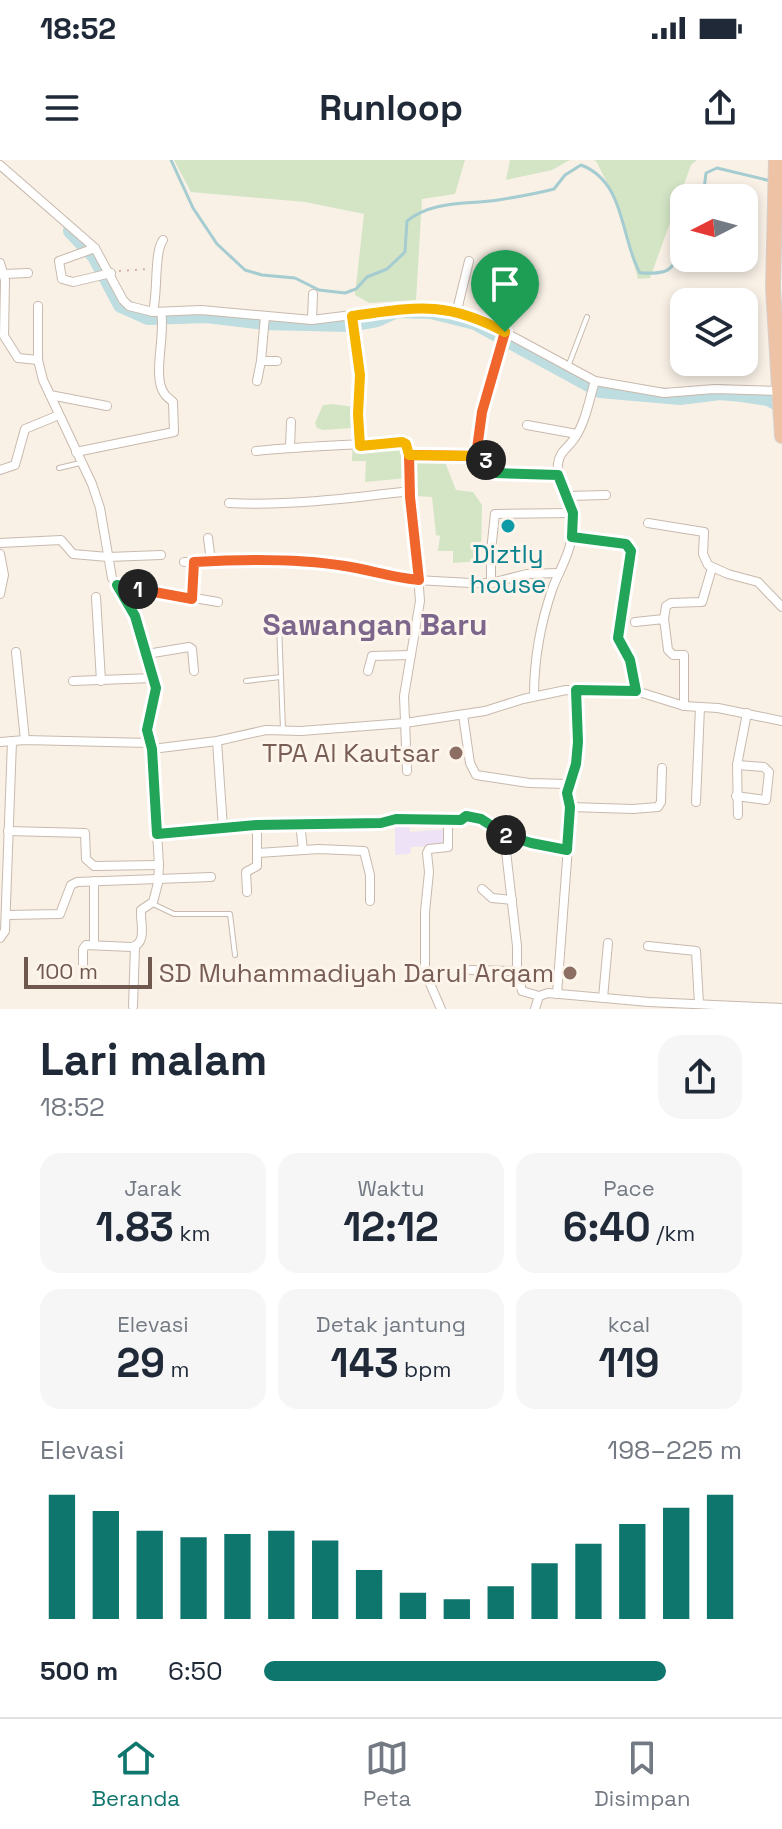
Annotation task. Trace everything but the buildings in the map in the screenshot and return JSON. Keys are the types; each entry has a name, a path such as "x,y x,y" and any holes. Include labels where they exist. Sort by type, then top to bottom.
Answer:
{"highway":[{"path":"776,160 778,222 774,324 782,436"}],"street":[{"path":"0,165 92,250 126,304 160,316 201,310 264,320 353,322 416,307 457,310 594,383 664,393 714,389 779,399"},
{"path":"76,452 174,432 173,402 164,394 160,378 157,255 163,240"},
{"path":"92,250 59,261 62,279 73,282 105,274"},
{"path":"457,310 469,261"},
{"path":"0,263 4,274 2,336 18,358 38,360"},
{"path":"4,274 28,273"},
{"path":"312,320 313,294"},
{"path":"38,306 38,360 50,395 100,508 112,578 135,616 156,694 147,723 159,879 151,904 141,910 142,941 135,947 86,945 83,949 83,971"},
{"path":"257,381 264,320"},
{"path":"353,322 360,375 360,446"},
{"path":"476,456 482,412 503,336"},
{"path":"261,361 277,361"},
{"path":"534,696 534,661 539,634 572,537 573,513 558,475 560,454 577,434 591,402 594,383"},
{"path":"50,395 107,406"},
{"path":"0,470 15,465 25,429 59,415"},
{"path":"290,448 291,422"},
{"path":"527,425 577,434"},
{"path":"256,451 337,444 406,444 419,580 419,617 406,679 407,771"},
{"path":"409,455 476,456 490,463 494,473 558,475"},
{"path":"229,503 253,504 410,491"},
{"path":"567,496 606,495"},
{"path":"491,583 495,514 573,513"},
{"path":"648,523 704,532 703,554 712,568 758,582 782,607"},
{"path":"572,537 626,544 631,548 618,638 630,660 636,691"},
{"path":"208,538 211,561"},
{"path":"0,543 61,540 70,554 108,557 161,555"},
{"path":"0,554 4,575 0,594"},
{"path":"184,562 296,560 346,566 399,579 491,583 527,574 559,573"},
{"path":"192,599 194,562"},
{"path":"684,706 684,655 673,655 668,650 664,619 666,606 671,603 702,602 712,568"},
{"path":"117,585 218,602"},
{"path":"96,597 101,681"},
{"path":"635,622 664,619"},
{"path":"147,654 189,647 192,649 194,671"},
{"path":"16,652 25,740"},
{"path":"368,671 372,656 411,655"},
{"path":"73,681 154,678"},
{"path":"557,994 570,807 567,796 577,752 576,690"},
{"path":"0,742 25,740 150,746 217,741 266,730 316,731 463,715 534,696 576,690 636,691 684,706 747,713 782,721"},
{"path":"696,802 700,707"},
{"path":"738,815 737,765 747,713"},
{"path":"463,715 470,763 476,775 529,783 568,784"},
{"path":"0,938 5,931 6,915 4,861 12,741"},
{"path":"217,741 223,828"},
{"path":"736,796 766,800 769,779 768,769 764,767 737,765"},
{"path":"570,807 658,807 661,802 662,768"},
{"path":"157,834 300,823 461,820 466,816 481,819 504,834 567,850"},
{"path":"441,1009 425,972 427,853 429,849 448,847 448,818"},
{"path":"300,823 303,850"},
{"path":"247,892 246,872 256,868 257,825"},
{"path":"8,831 85,833 86,859 94,866 159,865"},
{"path":"504,834 518,957 517,973 522,991 539,996 557,994 671,1006 699,1004 782,1008"},
{"path":"258,853 364,851 370,875 370,901"},
{"path":"6,915 58,915 64,910 71,885 77,882 211,877"},
{"path":"94,881 94,945"},
{"path":"482,889 492,898 512,900"},
{"path":"603,998 608,943"},
{"path":"648,946 696,951 699,1004"},
{"path":"133,1006 135,947"},
{"path":"471,970 509,970 517,973"},
{"path":"535,1009 539,996"},
{"path":"579,1009 583,998"}],"lane":[{"path":"568,367 587,317"},
{"path":"59,468 81,463"},
{"path":"279,624 283,730"},
{"path":"246,681 281,677"},
{"path":"151,904 174,914 230,914 235,955"}],"path":[{"path":"105,274 147,268 158,277"}],"shaded area":[{"path":"395,819 408,820 410,832 447,829 448,845 411,847 410,854 395,855"}],"green space":[{"path":"174,160 465,160 455,194 422,199 416,300 369,303 355,295 364,214 305,202 191,192"},
{"path":"510,160 570,160 552,170 506,180"},
{"path":"593,160 697,160 691,165 684,184 670,184 670,223 650,278 638,279 617,202"},
{"path":"323,405 355,407 365,451 401,448 408,478 365,482 366,461 352,461 353,428 317,428 315,423"},
{"path":"443,457 456,490 473,492 482,505 481,561 453,563 453,551 438,551 440,536 436,535 432,497 415,496 414,458"}],"waterway":[{"path":"171,160 193,208 217,244 245,270 295,278 319,290 345,293 356,289 367,277 387,269 405,252 407,221 417,214 439,206 498,200 554,189 565,175 581,165 596,173 614,197 640,273 658,273 670,268"},
{"path":"705,184 706,173 717,168 771,181"},
{"path":"71,231 95,256 121,305 148,317 206,315 264,322 349,324 377,319 397,310 431,311 475,322 600,390 680,397 720,392 768,398 782,405"}],"place":[{"name":"Diztly house","path":"508,526"},
{"name":"TPA Al Kautsar","path":"456,753"},
{"name":"SD Muhammadiyah Darul Arqam","path":"570,973"}],"district":[{"name":"Sawangan Baru","path":"375,624"}],"route":[{"path":"505,332 457,310 416,307 352,316 360,375 360,446 402,442 406,444 409,455 443,457 479,456 490,463 494,473 558,475 573,513 572,537 630,547 618,638 630,660 636,691 576,690 578,742 576,764 567,793 570,820 567,850 520,840 481,819 466,816 461,820 396,819 381,823 257,825 157,834 152,749 147,730 156,688 135,616 117,585 192,599 194,562 211,561 296,560 419,580 409,455 476,456 482,412 505,332"}]}
